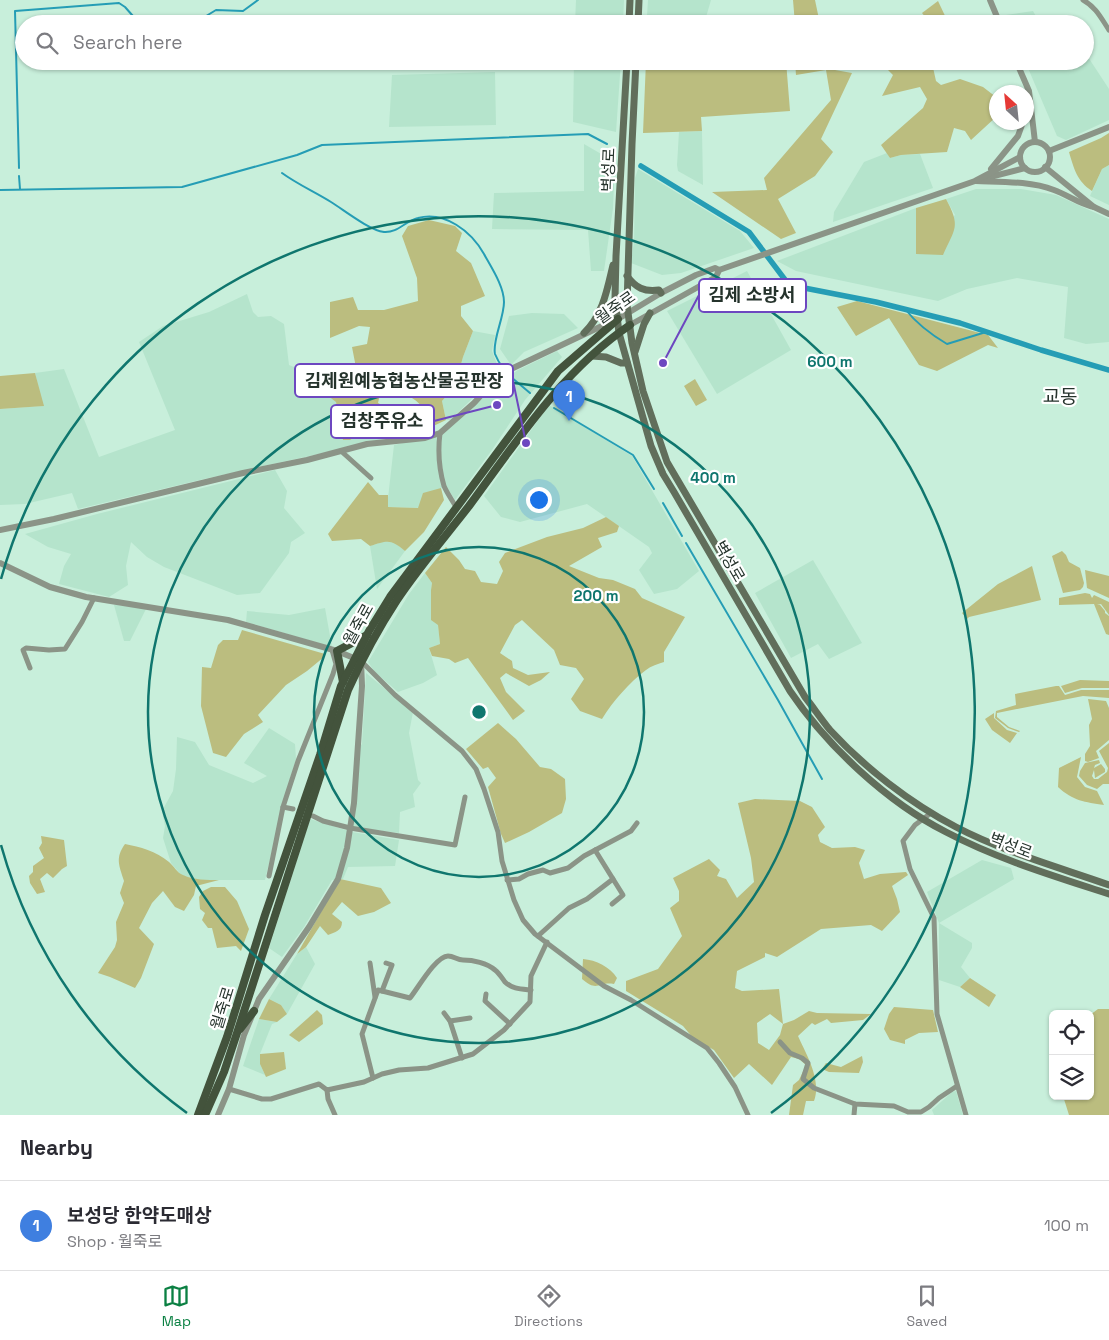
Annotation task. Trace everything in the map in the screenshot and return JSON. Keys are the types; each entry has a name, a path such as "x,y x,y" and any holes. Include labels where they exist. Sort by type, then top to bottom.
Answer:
{"main road":[{"path":"629,15 630,0"},
{"path":"638,15 639,0"},
{"name":"벽성로","path":"626,70 616,256 615,298 619,333 651,446 663,474 790,691 805,714 835,748 875,784 923,819 993,854 1109,894"},
{"name":"벽성로","path":"636,70 628,312 643,391 667,462 805,696 830,730 865,764 904,794 957,827 1006,848 1109,884"},
{"path":"584,333 598,317 616,256"},
{"path":"628,276 639,288 650,292 659,290 662,293"},
{"path":"635,354 639,336 650,313"},
{"name":"월죽로","path":"200,1115 224,1072 367,635 390,596 558,371 618,318"},
{"name":"월죽로","path":"200,1115 343,683 398,598 524,429 563,383 630,325"},
{"path":"592,356 606,357 627,363"},
{"path":"343,683 334,650 367,635"},
{"path":"237,1033 254,1011"}],"street":[{"path":"990,0 996,15"},
{"path":"1083,0 1091,4 1109,30"},
{"path":"1020,70 1029,91 1035,142"},
{"path":"1049,152 1109,127"},
{"path":"984,175 996,165 1018,136 1020,130"},
{"path":"975,180 1025,168 1034,172 1045,168 1049,161 1049,152 1043,144 1035,142 1025,146 1022,150 1020,157 1025,168"},
{"path":"984,175 1020,157"},
{"path":"1045,168 1094,207 1109,214"},
{"name":"월죽로","path":"618,318 696,275 714,268 720,270 975,180 984,175"},
{"path":"975,180 1034,184 1055,190 1083,205 1094,207"},
{"name":"월죽로","path":"630,325 716,277 720,270"},
{"path":"0,530 380,442 425,438 440,432 468,409 501,375 618,318"},
{"path":"440,432 439,447 442,476 445,487 456,507"},
{"path":"341,451 371,478"},
{"path":"0,563 50,586 94,598 228,620 334,650 358,660 395,695 462,751 476,769 498,832 507,880 523,920 538,936 604,986 631,1000 708,1048 734,1087 748,1115"},
{"path":"30,668 23,650 26,648 65,649 94,598"},
{"path":"269,876 283,807 298,761 336,664 334,650"},
{"path":"218,1115 229,1089 244,1035 259,999 309,927 338,879 354,803 362,686 358,660"},
{"path":"313,816 323,821 350,828 455,845 465,797"},
{"path":"283,807 293,809"},
{"path":"931,812 915,825 902,841 910,869 934,918 937,1014 966,1115"},
{"path":"507,880 519,879 543,870 550,873 568,868 584,856 632,831 637,823"},
{"path":"595,850 623,895 612,904"},
{"path":"538,936 570,908 587,899 613,879"},
{"path":"327,1090 364,1082 399,1070 428,1068 473,1054 510,1024 530,1002 531,976 547,942"},
{"path":"373,1078 362,1034 378,990 410,998 428,972 443,956 451,956 460,960 471,960 490,966 496,970 506,983 514,988 530,990"},
{"path":"370,963 375,998"},
{"path":"382,991 392,965 386,963"},
{"path":"486,994 485,1001 510,1024"},
{"path":"444,1013 450,1021 462,1058"},
{"path":"450,1021 470,1018"},
{"path":"780,1042 790,1053 802,1058 808,1064 803,1078 814,1088 855,1104 894,1106 908,1112 921,1112 957,1086"},
{"path":"229,1089 262,1099 271,1099 320,1084 327,1090 328,1100 335,1115"},
{"path":"854,1115 855,1104"}],"shaded area":[{"path":"576,0 624,0 623,15 575,15"},
{"path":"648,0 711,0 707,15 647,15"},
{"path":"793,0 815,0 818,15 794,15"},
{"path":"938,1 945,15 924,15 922,13"},
{"path":"1033,11 1035,15 1006,15"},
{"path":"1094,66 1109,89 1109,120 1066,140 1057,136 1029,70 1094,70"},
{"path":"574,70 620,70 616,132 573,122"},
{"path":"646,70 787,70 790,111 701,117 702,131 643,133"},
{"path":"796,70 826,70 796,75"},
{"path":"826,70 852,73 821,139 833,152 815,176 778,199 796,233 781,239 712,192 767,190 764,178 831,100"},
{"path":"888,70 934,70 936,81 941,85 960,79 983,87 989,92 989,123 971,140 965,131 954,128 947,152 901,155 890,158 881,145 923,108 927,99 920,87 882,96 893,75"},
{"path":"495,72 496,125 389,127 392,75"},
{"path":"702,131 703,185 678,171 677,165 679,132"},
{"path":"1109,133 1109,165 1102,169 1092,191 1079,179 1069,152"},
{"path":"584,144 615,162 613,208 604,271 591,271 588,230 492,229 494,193 584,191"},
{"path":"887,153 890,158 901,155 920,154 933,188 833,222 834,212 864,162"},
{"path":"1109,165 1109,205 1090,196 1102,169"},
{"path":"638,169 740,231 754,248 681,273 662,275 631,263 634,242 635,178"},
{"path":"976,189 1021,189 1056,195 1109,219 1109,342 1086,344 1064,338 1068,287 1017,278 967,289 938,301 796,271 777,261 916,208 916,254 955,215 946,199"},
{"path":"946,199 954,216 955,227 943,255 916,254 916,208"},
{"path":"429,220 455,226 462,233 456,251 471,263 485,296 461,306 461,316 473,331 455,386 442,401 446,420 421,432 397,437 386,417 350,440 343,440 336,402 327,395 328,367 350,375 349,382 359,383 352,347 367,344 370,327 359,326 330,338 330,302 353,297 358,310 384,310 418,301 417,278 402,236 408,226","holes":["381,390 408,396 421,406 403,416 378,403"]},
{"path":"747,271 791,350 717,394 667,311"},
{"path":"247,294 253,312 258,317 271,316 284,324 289,365 311,374 327,376 327,386 336,402 343,440 386,417 397,437 204,479 78,509 72,493 25,504 0,505 0,409 43,406 35,373 64,369 99,457 175,430 139,342 163,326 209,312"},
{"path":"857,301 988,335 998,348 988,345 937,371 919,365 889,318 856,336 837,307"},
{"path":"532,313 564,314 578,328 524,352 511,365 500,349 509,316"},
{"path":"473,331 495,335 492,351 500,372 450,420 446,420 442,401 455,386"},
{"path":"557,351 562,357 525,400 492,450 455,500 448,489 441,488 419,508 387,507 394,445 442,434 502,381 518,370"},
{"path":"35,373 44,406 0,409 0,376"},
{"path":"695,379 707,400 696,406 684,386"},
{"path":"549,405 632,456 699,571 677,589 654,594 639,570 652,553 649,547 587,504 520,522 501,517 484,496"},
{"path":"275,470 287,491 284,508 305,533 291,542 289,553 260,593 237,595 164,567 147,557 131,542 126,566 128,585 109,597 59,584 64,566 71,554 48,547 25,534 97,514"},
{"path":"368,482 379,495 388,495 388,507 418,508 423,493 441,488 444,500 424,532 405,551 396,544 389,542 370,546 361,539 332,541 328,534"},
{"path":"606,517 619,526 617,532 598,538 602,547 569,566 635,589 642,598 685,617 664,652 664,662 648,669 634,681 616,699 602,719 580,711 571,699 584,679 576,668 560,665 554,650 522,620 515,625 500,653 512,661 513,668 528,675 550,672 541,680 529,686 506,673 500,678 506,692 525,711 513,720 468,658 455,663 449,659 432,656 429,648 440,644 438,625 431,620 432,583 425,573 446,547 465,569 475,571 481,582 497,584 503,571 499,562 505,553 547,537 583,528"},
{"path":"385,541 394,542 405,551 377,589 370,546"},
{"path":"1062,551 1069,562 1080,568 1084,583 1080,590 1063,593 1052,556"},
{"path":"813,560 862,643 829,659 818,644 791,658 755,593"},
{"path":"1032,566 1041,600 967,619 962,613 998,584"},
{"path":"1085,570 1109,576 1109,598 1087,588"},
{"path":"425,573 432,583 431,590 438,624 440,644 429,648 437,675 423,683 398,692 375,672 368,662 409,594"},
{"path":"1085,593 1090,594 1092,598 1094,595 1109,602 1109,615 1101,604 1097,605 1100,605 1109,616 1109,635 1106,634 1094,604 1059,605 1059,598"},
{"path":"114,605 147,607 130,641 124,641"},
{"path":"325,608 332,647 246,622 247,611 289,615"},
{"path":"242,630 325,654 307,671 286,685 258,715 263,722 244,734 226,757 213,753 201,706 202,667 211,668 218,645 223,640 238,640"},
{"path":"366,673 413,712 409,733 418,780 421,783 413,794 415,807 400,812 399,833 352,827 360,746 362,744"},
{"path":"1080,680 1109,681 1109,688 1082,688 1065,693 1061,686"},
{"path":"1059,686 1065,695 1081,690 1109,690 1109,698 1083,696 997,713 997,717 1009,727 1019,732 1008,728 995,718 996,711 1016,705 1015,694"},
{"path":"1088,699 1106,701 1109,708 1109,740 1096,751 1099,758 1088,762 1085,761 1085,754 1090,746 1089,725 1092,719"},
{"path":"994,713 994,718 1007,730 1017,733 1010,743 992,730 985,719"},
{"path":"498,723 516,739 540,767 551,769 565,779 566,799 562,813 505,843 488,787 496,778 488,767 483,769 466,749"},
{"path":"269,728 295,744 296,759 265,880 198,880 181,875 171,863 163,838 165,826 162,811 173,791 177,737 195,742 209,765 253,783 267,776 244,763"},
{"path":"1109,743 1109,784 1103,784 1097,789 1087,785 1079,776 1080,771 1085,763 1099,760 1100,763 1095,765 1094,768 1101,764 1105,772 1095,778 1094,770 1092,776 1094,779 1098,779 1107,772 1108,768 1099,751"},
{"path":"1081,757 1077,777 1085,787 1097,791 1104,805 1074,798 1058,787 1059,768"},
{"path":"755,799 800,801 812,807 825,827 818,835 820,842 832,848 855,847 865,850 859,863 864,879 880,874 906,872 908,875 892,886 900,912 882,931 871,925 821,929 777,957 765,953 765,957 737,971 735,988 742,991 779,989 783,1024 809,1011 817,1013 871,1014 863,1020 831,1023 827,1019 815,1025 812,1023 798,1036 812,1067 816,1085 814,1101 806,1101 803,1115 789,1115 793,1085 799,1080 806,1065 799,1059 791,1057 772,1085 749,1064 734,1078 714,1050 693,1038 683,1026 626,991 626,981 658,969 682,936 670,908 679,901 679,891 673,878 709,859 720,870 717,876 726,879 737,898 754,882 751,858 738,803","holes":["770,1014 783,1024 780,1035 769,1050 758,1043 757,1023"]},
{"path":"310,819 352,832 399,840 395,866 348,867 343,879 332,880 304,927 282,957 269,948"},
{"path":"41,836 64,840 67,866 53,878 47,873 40,879 45,892 37,894 30,883 29,876 33,872 33,866 44,858 39,848 42,843"},
{"path":"125,844 159,855 179,873 187,877 219,880 196,886 194,895 184,911 175,907 163,891 152,903 139,928 154,944 141,978 135,988 98,973 115,947 117,940 116,922 124,903 120,893 124,881 119,866 119,858"},
{"path":"982,860 1011,868 1014,879 939,923 927,892"},
{"path":"340,879 381,888 391,903 374,912 358,916 342,902 332,914 342,922 339,929 328,935 320,926 306,947 297,954"},
{"path":"211,887 225,887 237,901 249,929 241,951 236,946 217,948 212,928 208,928 202,920 205,913 200,909 199,897 203,891"},
{"path":"939,923 972,943 972,948 961,967 970,978 960,987 939,980"},
{"path":"306,947 315,964 287,1014 281,1005 269,999 297,954"},
{"path":"583,959 607,967 617,978 614,984 609,983 595,986 582,979"},
{"path":"970,978 996,995 989,1007 960,987"},
{"path":"269,999 281,1005 287,1014 277,1022 259,1019"},
{"path":"894,1007 933,1010 938,1032 919,1033 905,1040 905,1044 890,1040 884,1029 889,1014"},
{"path":"1098,1009 1109,1009 1109,1115 1069,1115 1064,1100 1094,1100 1094,1012"},
{"path":"317,1010 322,1015 323,1024 299,1042 289,1035"},
{"path":"259,1019 277,1022 272,1024 260,1054 260,1064 265,1075 243,1066"},
{"path":"284,1052 286,1069 266,1077 260,1064 260,1054"},
{"path":"862,1056 863,1062 859,1073 829,1072 822,1069 826,1063 841,1067"},
{"path":"956,1091 963,1115 934,1115 932,1110 952,1092"}],"waterway":[{"path":"208,15 216,10 243,11 258,0"},
{"path":"15,15 15,11 119,3 132,15"},
{"path":"17,70 19,168"},
{"path":"0,190 182,187 297,155 322,145 588,134 607,144"},
{"path":"641,166 749,232 789,285 876,302 960,323 1109,370"},
{"path":"282,173 364,224 384,232 393,231 418,218 428,217 438,217 447,220 465,231 479,246 497,277 502,290 504,302 495,354 503,368"},
{"path":"19,176 20,189"},
{"path":"905,309 924,328 947,344 986,332"},
{"path":"511,377 530,393"},
{"path":"554,408 633,455 654,489"},
{"path":"663,503 682,536"},
{"path":"686,543 822,779"}],"place":[{"name":"김제 소방서","path":"663,363"},
{"name":"검창주유소","path":"497,405"},
{"name":"보성당 한약도매상","path":"569,421"},
{"name":"김제원예농협농산물공판장","path":"526,443"}],"district":[{"name":"교동","path":"1060,396"}]}
